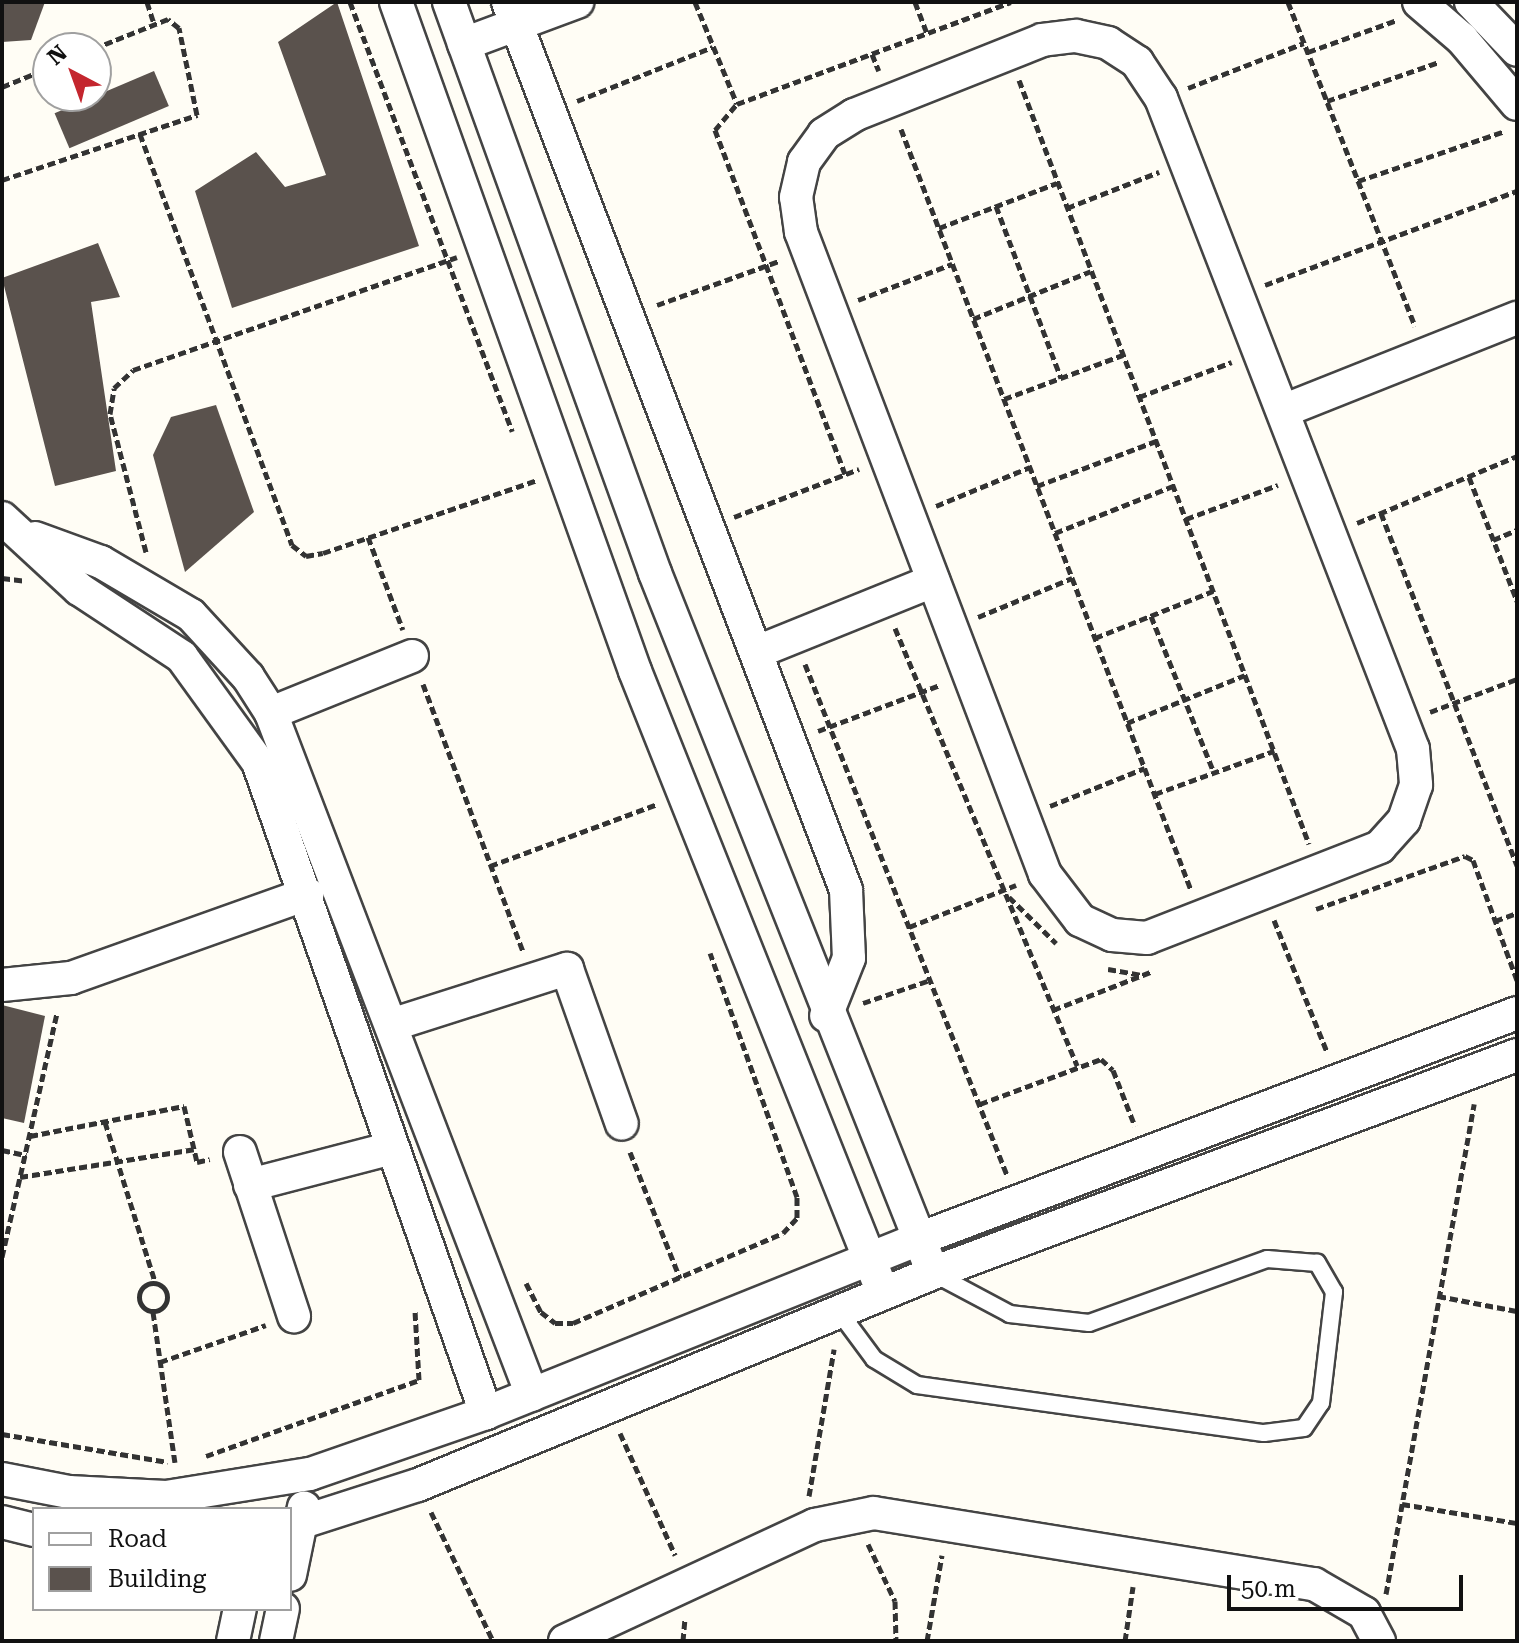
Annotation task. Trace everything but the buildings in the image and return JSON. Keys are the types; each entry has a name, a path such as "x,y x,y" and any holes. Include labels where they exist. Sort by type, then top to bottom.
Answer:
{"street":[{"path":"396,2 564,471 671,799 883,1293"},
{"path":"449,2 826,1016 916,1240 933,1273"},
{"path":"464,44 513,14 577,2"},
{"path":"1471,2 1517,50"},
{"path":"1423,6 1473,50 1517,104"},
{"path":"513,14 711,526 846,890 849,958 826,1016"},
{"path":"1076,36 1108,43 1137,62 1161,98 1403,723 1416,785 1404,820 1380,847 1147,938 1112,935 1080,920 1045,874 808,250 796,197 804,162 824,134 889,99 1008,53 1076,36"},
{"path":"1283,411 1517,318"},
{"path":"15,527 156,591 222,644 271,713 532,1395"},
{"path":"15,527 79,589 170,648 211,689 258,762 307,894 388,1149 486,1413"},
{"path":"757,652 933,581"},
{"path":"271,713 412,656"},
{"path":"2,985 50,983 307,894"},
{"path":"391,1025 556,968 574,977 629,1135"},
{"path":"2,1479 117,1497 261,1497 310,1474 486,1413 916,1240 1468,1027 1517,1013"},
{"path":"1468,1027 1482,1063"},
{"path":"295,1524 418,1485 933,1273 1482,1063 1517,1055"},
{"path":"250,1185 388,1149"},
{"path":"240,1152 294,1316"},
{"path":"292,1555 295,1524 310,1474"},
{"path":"565,1641 815,1525 854,1515 947,1522 1314,1584 1353,1603 1379,1640"},
{"path":"2,1522 32,1530"},
{"path":"233,1641 240,1611"},
{"path":"276,1641 283,1611"}],"lane":[{"path":"840,1313 874,1359 917,1385 1264,1433 1304,1428 1321,1403 1334,1292 1317,1263 1267,1259 1089,1323 1010,1314 933,1273"}],"path":[{"path":"147,2 154,23"},
{"path":"350,2 515,438"},
{"path":"695,2 737,104"},
{"path":"915,2 927,33"},
{"path":"1288,2 1425,353"},
{"path":"1308,52 1423,6"},
{"path":"2,180 197,115 179,28 168,19 112,41"},
{"path":"1161,98 1304,43"},
{"path":"550,112 713,47"},
{"path":"1327,101 1473,50"},
{"path":"1008,53 1319,871"},
{"path":"872,54 1202,917"},
{"path":"2,87 32,75"},
{"path":"1358,181 1517,127"},
{"path":"140,134 292,545 306,556 564,471"},
{"path":"1067,208 1185,161"},
{"path":"939,228 1058,183"},
{"path":"1238,295 1517,191"},
{"path":"996,206 1061,378"},
{"path":"156,591 110,414 114,388 133,370 485,248"},
{"path":"630,315 808,250"},
{"path":"831,311 952,264"},
{"path":"973,319 1091,271"},
{"path":"1139,397 1260,351"},
{"path":"1004,399 1123,354"},
{"path":"1037,486 1156,441"},
{"path":"1331,534 1517,456"},
{"path":"711,526 886,458"},
{"path":"526,467 538,497"},
{"path":"909,517 1030,467"},
{"path":"1186,519 1307,474"},
{"path":"1469,477 1517,601"},
{"path":"1055,533 1173,486"},
{"path":"1381,513 1517,866"},
{"path":"1493,540 1517,530"},
{"path":"368,537 532,976"},
{"path":"951,628 1072,578"},
{"path":"1095,638 1213,591"},
{"path":"884,601 1077,1066"},
{"path":"1151,616 1214,773"},
{"path":"794,637 1018,1202"},
{"path":"791,741 969,674"},
{"path":"1127,723 1245,675"},
{"path":"1403,723 1517,679"},
{"path":"1155,794 1274,751"},
{"path":"1023,817 1145,768"},
{"path":"652,790 671,799"},
{"path":"662,819 671,799"},
{"path":"490,866 671,799"},
{"path":"1306,913 1465,856 1473,860 1517,980"},
{"path":"909,927 1045,874"},
{"path":"1263,893 1338,1079"},
{"path":"1495,921 1517,913"},
{"path":"1261,930 1291,919"},
{"path":"483,1267 502,1262 519,1271 555,1323 573,1323 783,1233 797,1218 797,1197 704,935"},
{"path":"1053,1010 1157,970"},
{"path":"826,1016 930,980"},
{"path":"2,1257 55,1030 50,983"},
{"path":"980,1104 1077,1066 1108,1063 1146,1153"},
{"path":"1379,1640 1482,1063"},
{"path":"30,1136 184,1106 197,1162 240,1152"},
{"path":"105,1122 155,1282 167,1303 153,1312"},
{"path":"629,1135 630,1152 680,1278"},
{"path":"20,1177 118,1164 194,1149"},
{"path":"2,1150 26,1155"},
{"path":"155,1282 139,1296 153,1312 175,1462"},
{"path":"200,1457 419,1380 416,1300 438,1284"},
{"path":"1438,1296 1517,1311"},
{"path":"815,1525 809,1499 840,1313"},
{"path":"160,1362 294,1316"},
{"path":"609,1407 688,1584 683,1641"},
{"path":"2,1434 175,1462 188,1460"},
{"path":"418,1485 493,1641"},
{"path":"1402,1504 1517,1523"},
{"path":"854,1515 895,1601 896,1641"},
{"path":"927,1641 947,1522"},
{"path":"1125,1641 1138,1555"}]}
